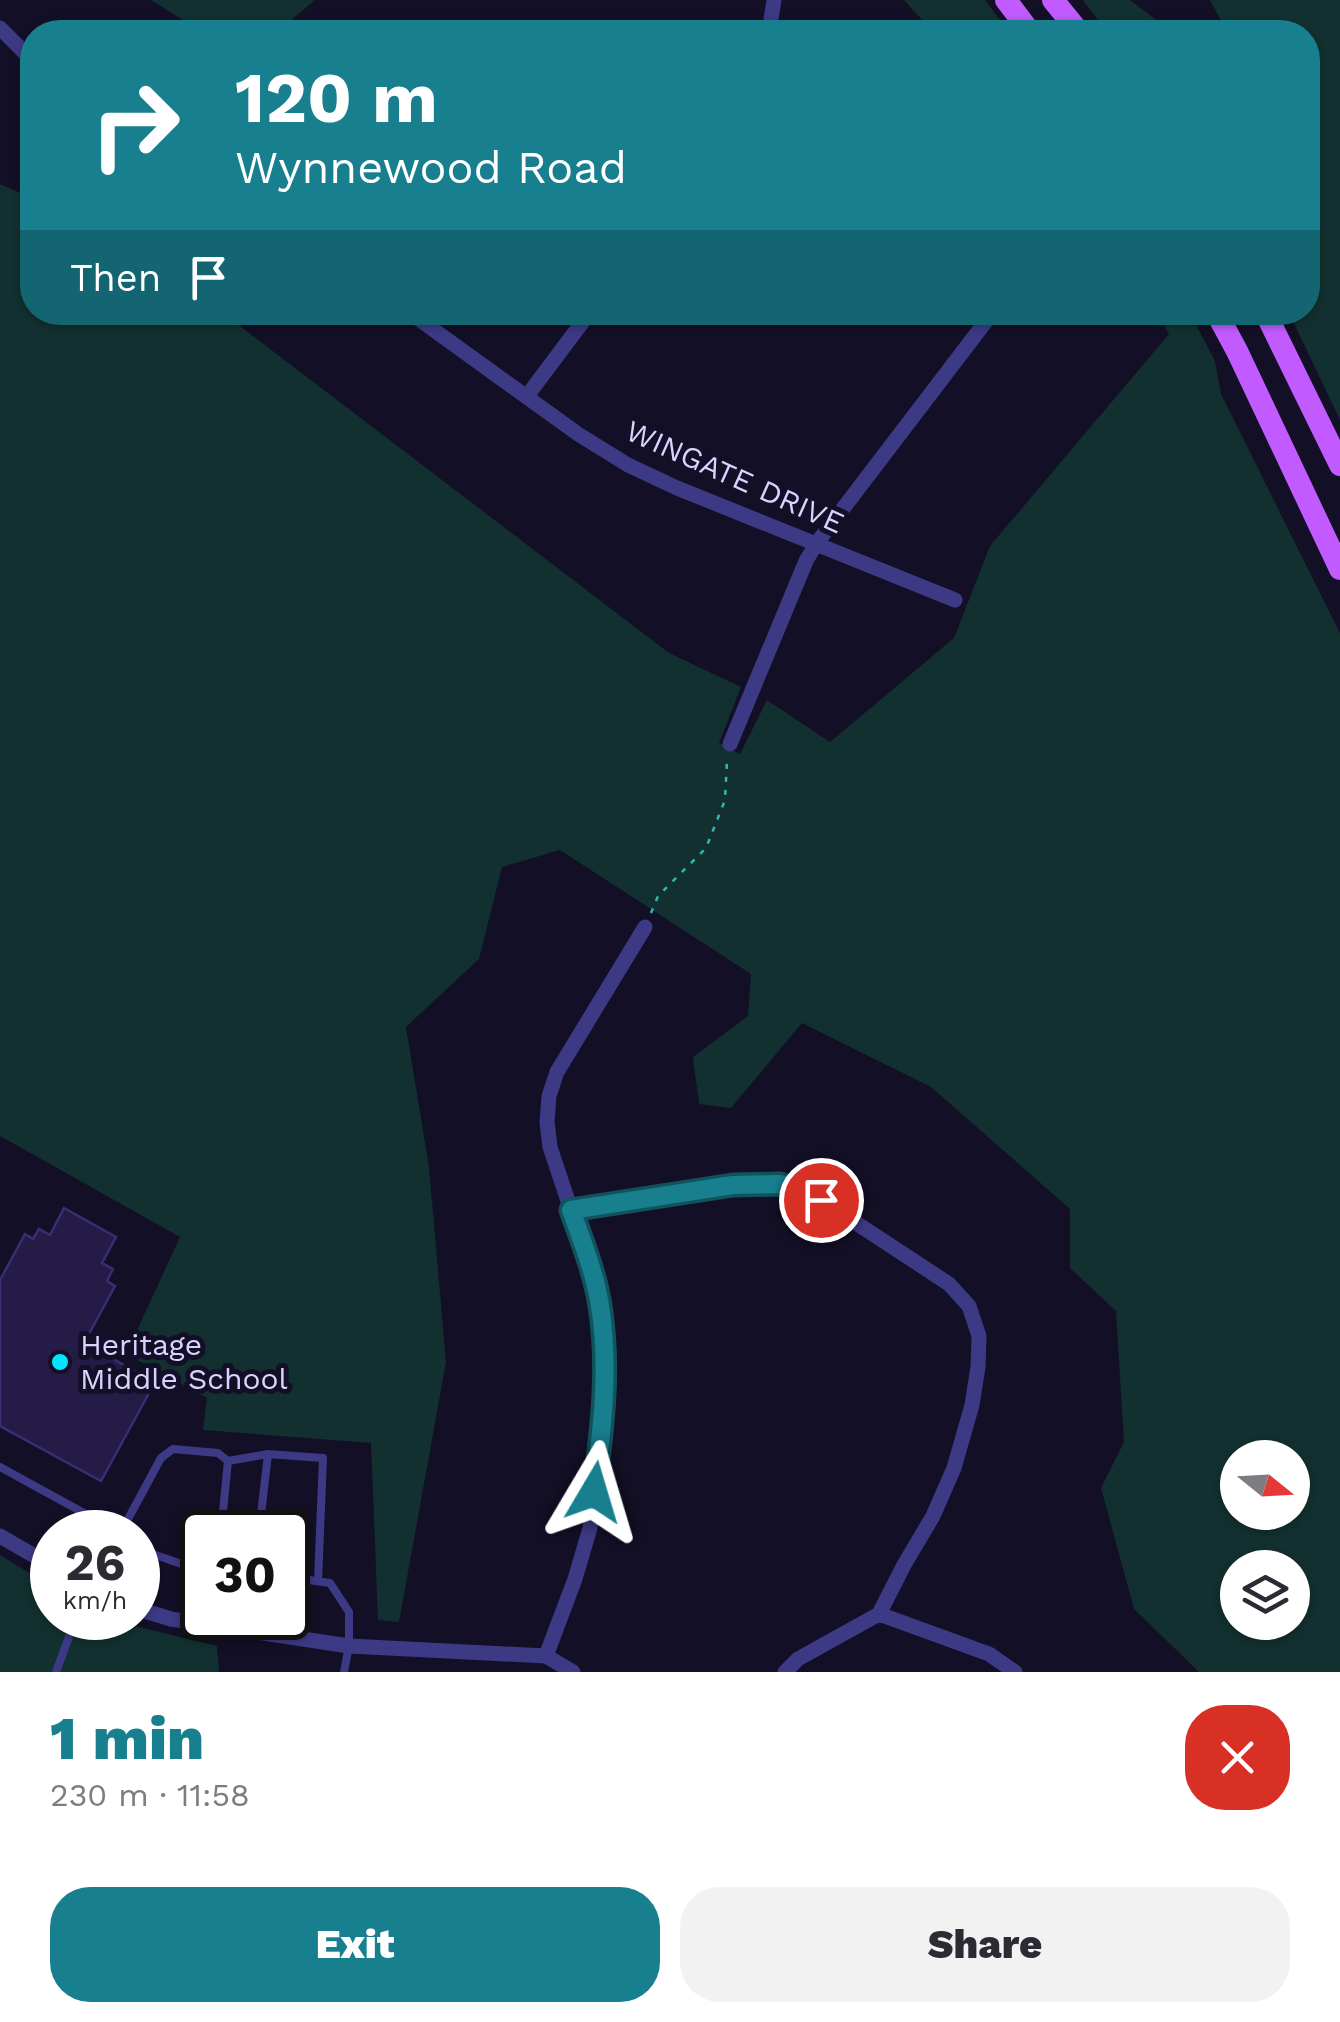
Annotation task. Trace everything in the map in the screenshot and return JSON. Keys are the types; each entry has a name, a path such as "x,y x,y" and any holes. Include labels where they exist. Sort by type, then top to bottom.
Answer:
{"main road":[{"path":"1053,0 1069,20"},
{"path":"1223,325 1340,569"},
{"path":"1271,325 1340,465"}],"street":[{"path":"0,28 20,48"},
{"name":"WINGATE DRIVE","path":"427,325 578,434 628,464 677,488 955,600"},
{"path":"527,396 580,325"},
{"path":"730,744 816,544 983,325"},
{"path":"546,1656 590,1528 603,1420 604,1362 600,1306 590,1264 550,1147 549,1096 557,1072 645,927"},
{"path":"571,1210 733,1185 780,1184 821,1200 949,1284 969,1306 979,1336 972,1405 933,1516 879,1614 798,1659 785,1672"},
{"path":"0,1536 30,1553"},
{"path":"879,1614 989,1654 1015,1672"},
{"path":"160,1616 349,1646 546,1656 573,1672"}],"lane":[{"path":"133,1510 161,1458 173,1450 218,1453 228,1461 268,1454 323,1458 318,1581"},
{"path":"262,1510 268,1454"},
{"path":"222,1510 228,1461"},
{"path":"0,1466 79,1510"},
{"path":"310,1580 330,1583 348,1612 349,1646 344,1672"},
{"path":"56,1672 68,1640"}],"path":[{"path":"645,927 658,896 706,848 725,800 730,744"}],"green space":[{"path":"151,0 315,0 291,20 183,20"},
{"path":"904,0 985,0 1000,20 922,20"},
{"path":"1083,0 1130,0 1156,20 1098,20"},
{"path":"1210,0 1340,0 1340,420 1295,325 1320,325 1320,20 1221,20"},
{"path":"0,184 20,193 20,325 239,325 669,653 741,687 719,743 740,754 767,700 830,742 954,638 990,546 1169,334 1164,325 1196,325 1215,361 1221,394 1340,633 1340,1672 1199,1672 1134,1609 1101,1488 1124,1442 1116,1311 1070,1268 1070,1209 931,1087 802,1023 731,1108 699,1104 693,1057 748,1016 751,974 560,850 502,867 479,959 406,1027 429,1167 446,1362 399,1622 378,1620 371,1443 203,1430 207,1398 126,1354 180,1237 0,1136"},
{"path":"0,1555 30,1573 30,1640 160,1640 160,1632 217,1646 219,1672 0,1672"}],"building":[{"name":"Heritage Middle School","path":"64,1208 116,1237 102,1263 113,1269 107,1281 115,1286 84,1343 155,1382 101,1481 0,1426 0,1280 25,1234 33,1239 39,1229 50,1235"}],"place":[{"name":"Heritage Middle School","path":"60,1362"}],"route":[{"path":"594,1492 603,1420 600,1306 571,1210 733,1185 780,1184 821,1200"}]}
